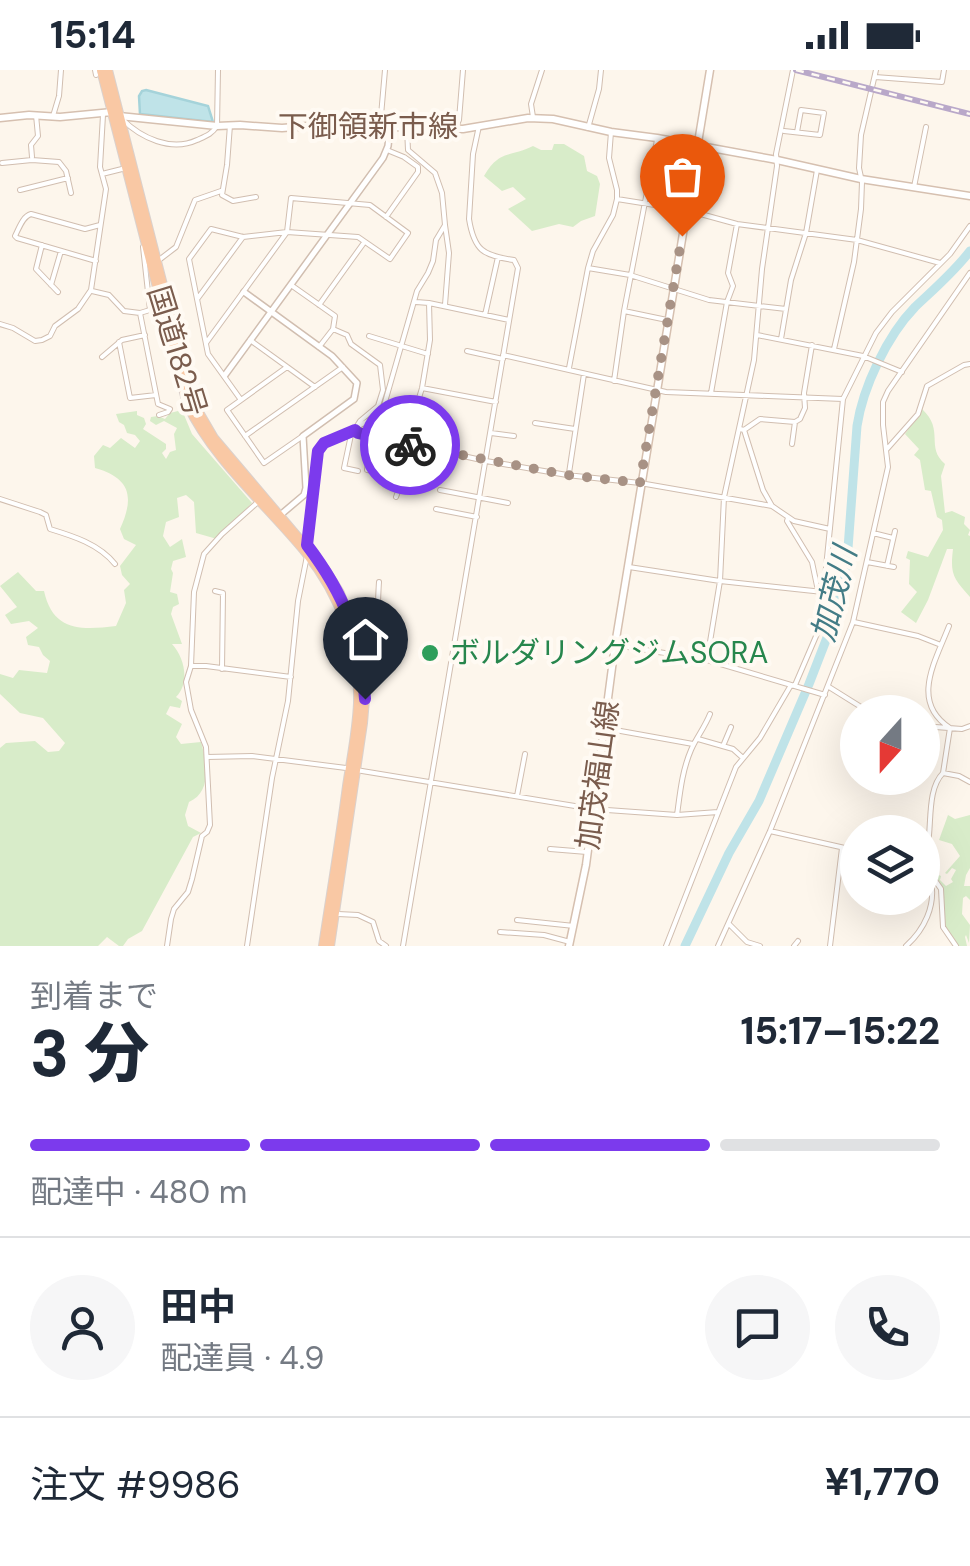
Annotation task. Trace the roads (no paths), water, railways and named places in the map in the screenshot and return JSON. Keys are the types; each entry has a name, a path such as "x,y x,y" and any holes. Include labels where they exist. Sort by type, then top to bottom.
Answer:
{"highway":[{"name":"国道182号","path":"104,74 126,168 194,402 214,438 325,569 356,636 364,711 326,946"},
{"name":"国道182号","path":"111,113 148,244 186,404 209,440 262,498"},
{"name":"国道182号","path":"307,550 334,597 351,640 358,704 335,914 326,946"}],"main road":[{"name":"加茂福山線","path":"570,944 640,483 710,70"},
{"name":"下御領新市線","path":"0,118 111,113 217,126 282,128 347,122 455,130 533,117 970,196"}],"street":[{"path":"54,116 61,70"},
{"path":"0,324 34,341 42,340 78,309 91,290 106,189 100,167 111,113 154,140 183,146 212,133 217,126 218,70"},
{"path":"380,126 385,70"},
{"path":"455,130 463,70"},
{"path":"533,117 531,104 542,70"},
{"path":"588,128 602,70"},
{"path":"707,660 720,581 724,497 757,336 777,160 793,70"},
{"path":"834,349 857,240 861,135 876,73 942,82 944,70"},
{"path":"782,131 820,135 824,114 801,110 797,132"},
{"path":"32,160 31,145 38,136 36,115"},
{"path":"221,192 228,164 230,125"},
{"path":"404,946 518,268 514,260 482,252 470,229 473,154 479,126"},
{"path":"914,187 926,126"},
{"path":"225,375 387,150 390,127"},
{"path":"407,128 408,150 435,173 442,193 449,253 445,306"},
{"path":"568,370 588,268 617,198 609,158 612,132"},
{"path":"614,381 657,138"},
{"path":"386,216 418,172 418,167 404,157 387,150"},
{"path":"2,163 60,162 71,194"},
{"path":"102,174 126,168"},
{"path":"781,338 817,170"},
{"path":"20,190 68,178"},
{"path":"221,192 233,200 256,197"},
{"path":"156,261 176,247 195,200 221,192"},
{"path":"206,342 287,232 291,198 370,205 408,233 390,260 358,237 287,232 242,237 210,229 188,259 208,354 241,400"},
{"path":"617,198 737,224 857,240 941,263"},
{"path":"96,261 15,236 28,214 86,229 100,226"},
{"path":"711,393 733,286 728,273 737,224"},
{"path":"247,946 291,677 318,451 324,443 355,430 383,409 416,291 433,262 436,240 445,225"},
{"path":"666,946 736,766 768,726 793,685 820,627 844,399 876,333 970,226"},
{"path":"197,299 242,237"},
{"path":"319,305 364,242"},
{"path":"91,290 109,295 124,311 150,310 142,248 148,244"},
{"path":"42,246 36,269 58,292"},
{"path":"51,285 60,251"},
{"path":"486,315 498,257"},
{"path":"588,268 630,276 709,300 786,309"},
{"path":"718,946 770,831 854,622 888,467 883,402 970,273"},
{"path":"291,284 334,316 333,329 319,346"},
{"path":"244,292 319,346 357,383 354,398 264,463 227,410 286,367"},
{"path":"413,302 509,320"},
{"path":"396,497 406,470 405,444 428,354 429,302"},
{"path":"624,311 668,320"},
{"path":"140,313 158,404 170,409 159,415"},
{"path":"333,329 347,335 351,344 380,365 382,390 378,406 351,435 344,468 358,471"},
{"path":"102,357 119,342 144,335"},
{"path":"369,336 428,354"},
{"path":"757,336 834,349 902,372"},
{"path":"250,340 316,386"},
{"path":"119,342 130,398 156,394"},
{"path":"792,444 796,422 804,412 812,345"},
{"path":"467,352 655,390 844,399"},
{"path":"888,449 918,414 927,386 970,364"},
{"path":"245,436 343,367"},
{"path":"567,475 584,374"},
{"path":"422,388 496,402"},
{"path":"741,429 760,419 796,422"},
{"path":"535,423 575,429"},
{"path":"741,429 772,506 788,518 830,529"},
{"path":"355,430 486,461 772,506"},
{"path":"491,433 514,436"},
{"path":"278,517 306,488 303,436"},
{"path":"371,436 367,470 388,473 392,441"},
{"path":"440,490 508,503"},
{"path":"167,946 174,909 188,892 202,836 210,824 207,758 190,710 186,682 191,666 194,592 204,554 262,498"},
{"path":"0,499 40,512 46,516 50,529 79,538 108,555 115,564"},
{"path":"436,509 476,517"},
{"path":"788,518 786,521 812,562 817,586 823,592"},
{"path":"866,562 891,567 894,534 873,533"},
{"path":"627,567 823,592"},
{"path":"363,674 375,637 379,582"},
{"path":"215,591 223,593 222,669"},
{"path":"854,622 918,636 941,646"},
{"path":"949,626 926,688 932,712 950,728"},
{"path":"615,645 707,660 825,695"},
{"path":"191,666 291,677"},
{"path":"828,686 842,695"},
{"path":"677,815 684,770 710,714"},
{"path":"722,746 731,726"},
{"path":"940,727 962,730 970,726"},
{"path":"604,728 722,746 743,758"},
{"path":"930,815 938,778 943,773 950,728"},
{"path":"518,796 525,754"},
{"path":"207,758 276,758 593,809 677,815 718,812"},
{"path":"943,773 970,782"},
{"path":"770,831 840,848"},
{"path":"550,849 587,852"},
{"path":"830,946 840,864"},
{"path":"940,889 943,927 956,946"},
{"path":"335,914 368,918 375,924 379,941 386,946"},
{"path":"906,946 922,932 928,915"},
{"path":"518,920 574,926"},
{"path":"728,924 747,942 760,946"},
{"path":"500,932 544,935 570,944"}],"water":[{"path":"146,90 208,106 213,122 140,114 139,96"}],"waterway":[{"name":"加茂川","path":"685,946 729,853 759,801 835,617 847,562 857,426 871,379 905,319 970,251"}],"railway":[{"path":"796,70 970,114"}],"place":[{"name":"ボルダリングジムSORA","path":"430,653"}]}
